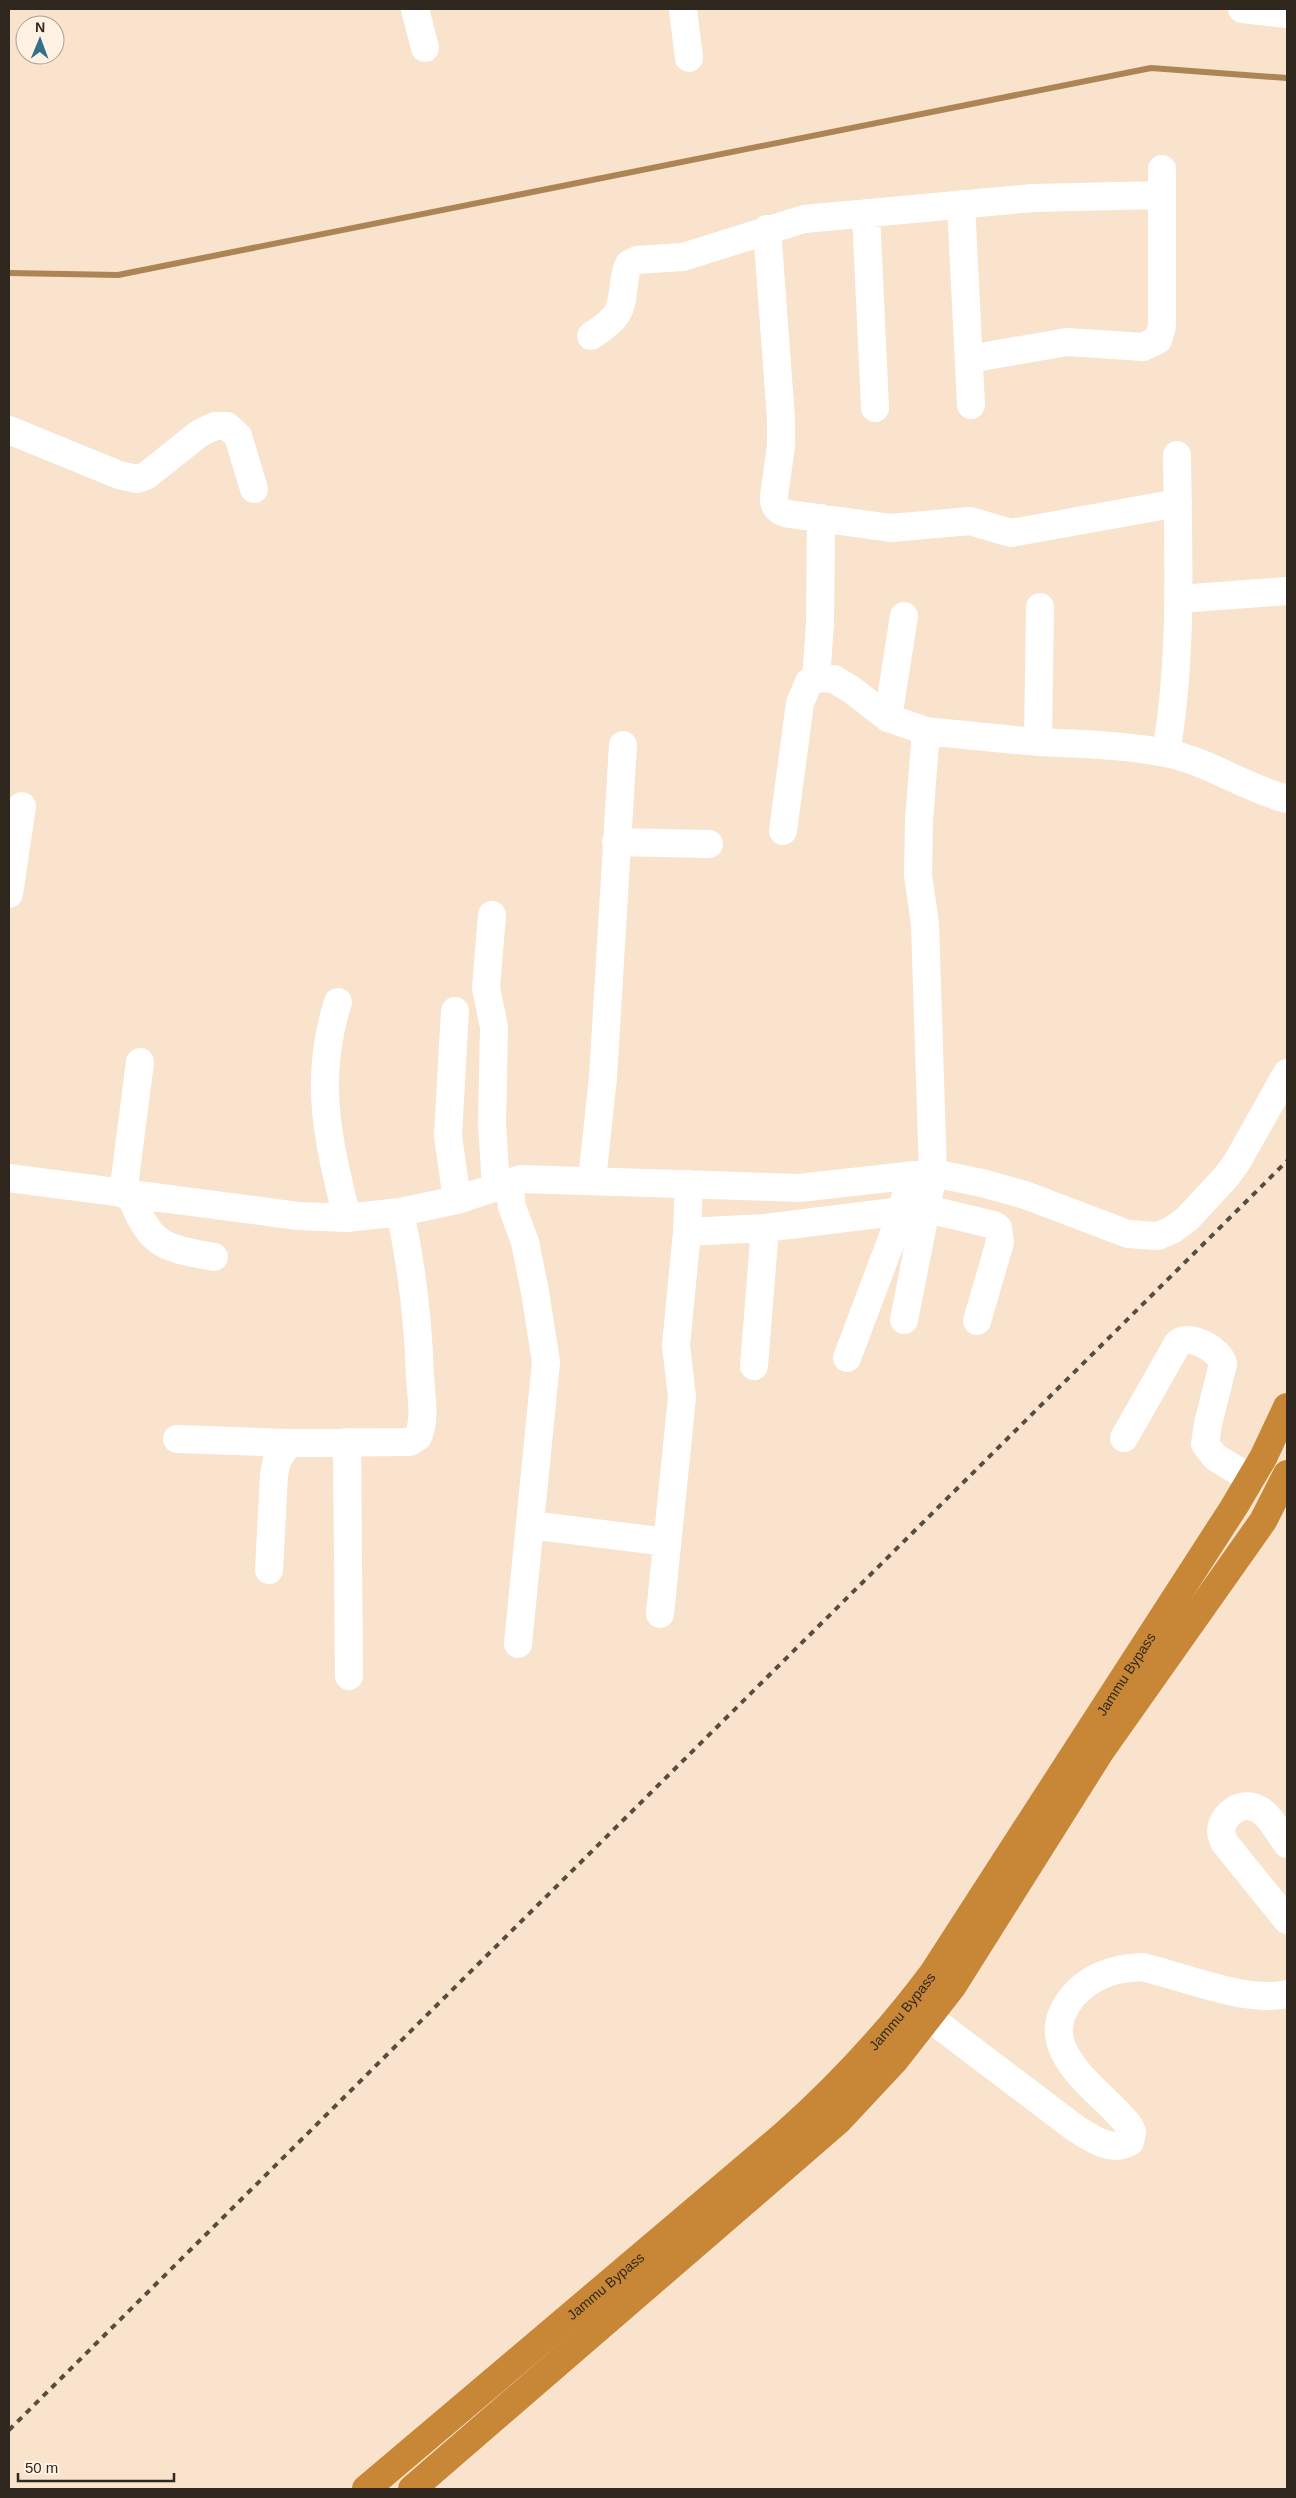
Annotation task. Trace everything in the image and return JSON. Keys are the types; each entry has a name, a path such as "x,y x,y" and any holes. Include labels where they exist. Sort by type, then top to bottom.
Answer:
{"highway":[{"name":"Jammu Bypass","path":"412,2489 838,2121 895,2060 920,2010 933,1973 1251,1479 1287,1407"},
{"name":"Jammu Bypass","path":"366,2489 791,2128 920,2010 952,1987 1100,1752 1262,1521 1287,1476"}],"street":[{"path":"415,9 425,48"},
{"path":"682,9 689,58"},
{"path":"1242,9 1287,14"},
{"path":"590,336 616,315 624,277 629,264 637,260 683,257 767,229 804,219 1033,198 1162,182 1162,326 1158,340 1143,347 1067,342 969,359"},
{"path":"961,204 971,404"},
{"path":"866,213 874,408"},
{"path":"767,229 781,446 774,502 783,513 891,528 970,521 1011,533 1178,503"},
{"path":"9,430 119,475 137,479 154,470 200,433 214,426 227,426 235,432 241,444 254,489"},
{"path":"1166,753 1175,674 1179,599 1177,455"},
{"path":"816,678 820,624 821,518"},
{"path":"1179,599 1287,591"},
{"path":"1038,742 1040,607"},
{"path":"888,718 904,616"},
{"path":"783,831 800,703 809,682 816,678 834,679 852,690 888,718 926,731 1038,742 1119,746 1166,753 1182,757 1270,794 1287,799"},
{"path":"904,1320 918,1194 926,924 918,875 919,821 926,731"},
{"path":"592,1180 603,1077 616,842 624,745"},
{"path":"9,894 22,806"},
{"path":"616,842 708,844"},
{"path":"492,915 486,988 494,1027 492,1124 507,1191 526,1251 546,1362 532,1525 518,1644"},
{"path":"338,1002 328,1034 323,1074 328,1134 348,1218"},
{"path":"454,1011 448,1136 457,1200"},
{"path":"140,1062 126,1194 156,1241 182,1251 214,1257"},
{"path":"9,1178 298,1216 348,1218 403,1228 457,1200 507,1191 537,1178 592,1180 688,1210 765,1228 918,1194 982,1183 1025,1195 1128,1234 1158,1236 1172,1230 1187,1219 1226,1177 1237,1162 1287,1073"},
{"path":"688,1210 799,1188 918,1194 998,1228 1000,1242 977,1321"},
{"path":"846,1358 918,1194"},
{"path":"660,1614 682,1397 676,1345 688,1210"},
{"path":"177,1439 289,1444 410,1442 418,1437 421,1432 422,1396 418,1320 403,1228"},
{"path":"754,1366 765,1228"},
{"path":"1124,1438 1178,1344 1185,1340 1197,1341 1220,1356 1223,1364 1205,1444 1216,1456 1251,1479"},
{"path":"347,1442 349,1676"},
{"path":"269,1570 274,1475 278,1460 289,1444"},
{"path":"532,1525 667,1542"},
{"path":"1287,1844 1265,1815 1252,1807 1246,1806 1233,1810 1224,1820 1221,1831 1224,1842 1287,1920"},
{"path":"920,2010 1075,2128 1096,2141 1113,2146 1130,2142 1132,2132 1130,2127 1074,2070 1065,2055 1059,2037 1060,2021 1068,2002 1084,1984 1100,1974 1125,1968 1142,1967 1250,1995 1270,1997 1287,1994"}],"waterway":[{"path":"9,273 118,275 1151,68 1287,78"}],"railway":[{"path":"9,2430 1287,1161"}]}
